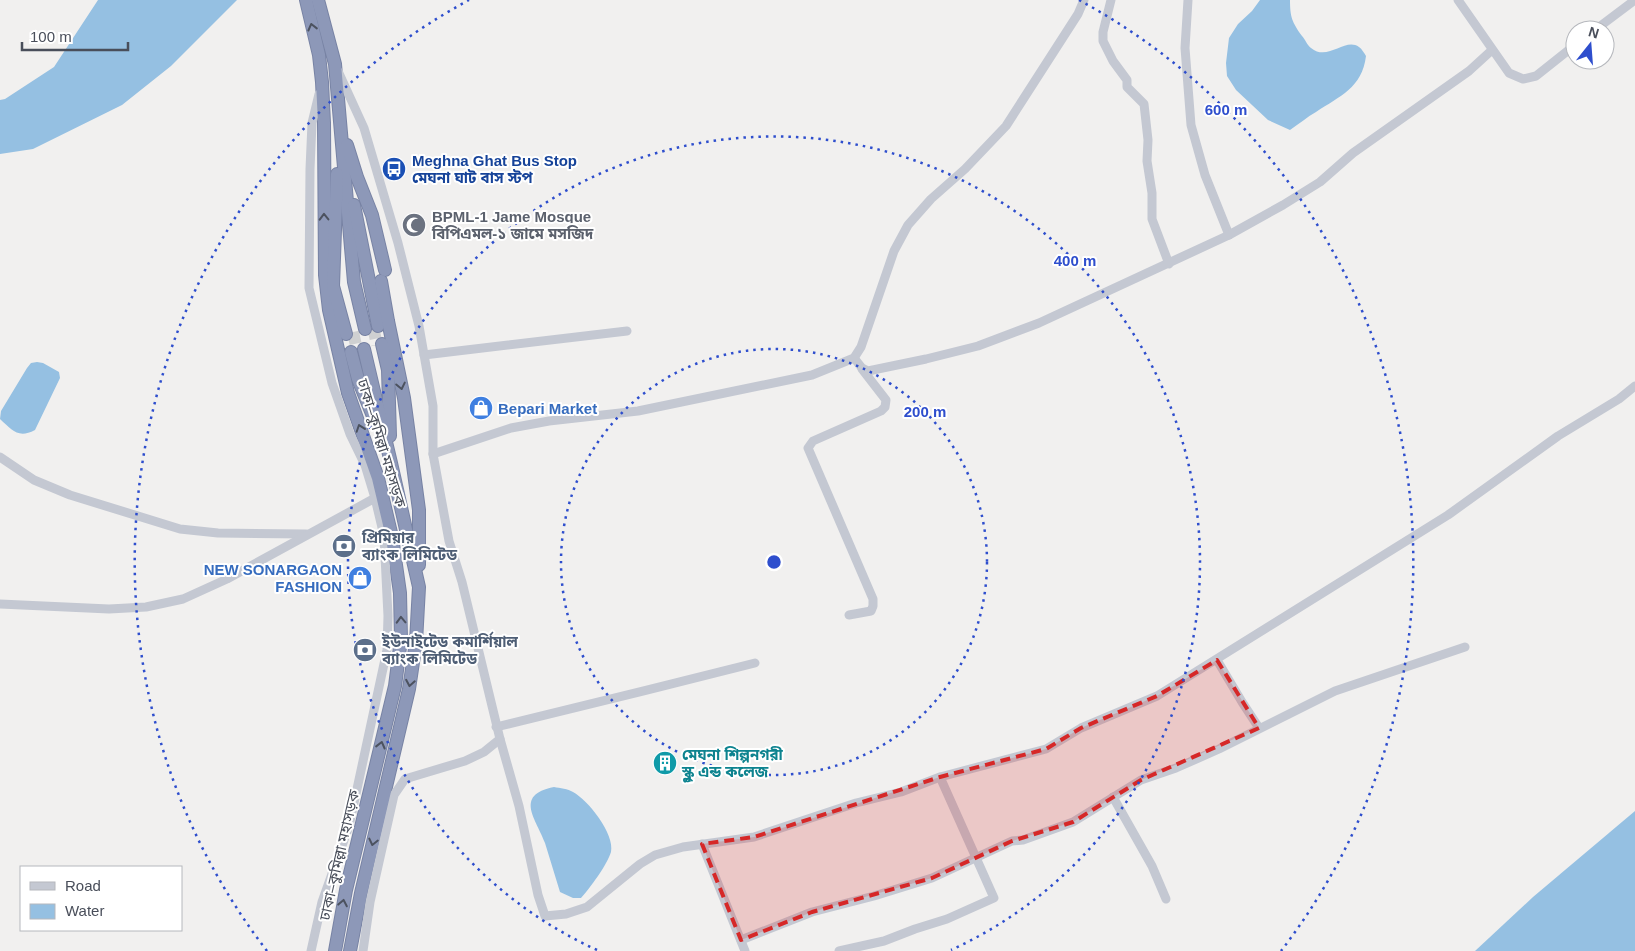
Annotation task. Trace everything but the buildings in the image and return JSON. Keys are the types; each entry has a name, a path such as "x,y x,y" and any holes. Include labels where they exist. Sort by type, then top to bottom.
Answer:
{"highway":[{"name":"ঢাকা–কুমিল্লা মহাসড়ক","path":"306,0 319,55 322,82 325,275 329,310 348,393 378,478 392,537 400,592 401,639 395,686 346,890 335,951"},
{"name":"ঢাকা–কুমিল্লা মহাসড়ক","path":"318,0 335,64 347,283 366,328 404,398 419,510 419,588 416,642 409,690 361,893 350,951"},
{"name":"ঢাকা–কুমিল্লা মহাসড়ক","path":"339,121 357,177 380,276 366,328"},
{"name":"ঢাকা–কুমিল্লা মহাসড়ক","path":"339,121 368,279 366,328"},
{"name":"ঢাকা–কুমিল্লা মহাসড়ক","path":"391,463 388,370 367,348 391,463 419,588"}],"street":[{"path":"433,454 511,428 549,421 638,411 722,394 812,375 854,358 861,347 894,251 904,231 931,199 965,169 1006,126 1078,14 1084,0"},
{"path":"1111,0 1103,32 1103,41 1113,61 1127,80 1127,87 1144,104 1148,140 1147,161 1152,194 1152,219 1168,264"},
{"path":"1188,0 1185,48 1190,125 1204,174 1230,234"},
{"path":"1458,0 1509,73 1523,79 1528,79 1536,76 1565,53"},
{"path":"1608,20 1635,0"},
{"path":"862,368 868,371 978,346 1039,323 1230,234 1283,206 1320,182 1377,136 1469,71 1492,50"},
{"path":"335,64 364,128 398,243 419,326 433,406 433,454 449,541 462,582 496,727 519,806 538,895 545,916 566,914 587,907 640,864 655,855 683,847 754,837 856,804 901,792 940,778 1046,749 1081,728 1157,696 1448,515 1558,436 1619,399 1635,386"},
{"path":"311,951 322,902 349,826 387,650 388,616 384,536 375,498 332,383 308,288 312,124 322,82"},
{"path":"424,355 627,331"},
{"path":"849,616 871,610 873,606 872,599 808,448 813,441 881,411 885,406 886,400 854,358"},
{"path":"0,457 34,480 70,495 180,529 218,533 307,534"},
{"path":"0,604 109,609 146,607 183,599 227,579 375,498"},
{"path":"741,940 812,912 874,896 932,878 1012,841 1023,840 1073,822 1141,780 1176,768 1210,753 1335,691 1465,647"},
{"path":"1217,660 1259,728"},
{"path":"496,727 580,708 755,663"},
{"path":"363,951 370,902 394,795 399,786 405,779 465,761 484,752 500,739"},
{"path":"839,951 884,941 947,919 994,898 940,778"},
{"path":"1113,797 1152,866 1166,899"},
{"path":"702,844 745,951"}],"highlighted area":[{"path":"1217,660 1259,728 1141,780 1073,822 1012,841 932,878 812,912 741,940 702,844 754,837 940,777 1046,749 1081,728 1157,696"}],"water":[{"path":"98,0 237,0 171,66 122,105 33,149 0,154 0,100 5,99 54,67"},
{"path":"1260,0 1290,0 1291,15 1294,23 1308,45 1317,52 1354,45 1360,48 1366,56 1364,67 1355,84 1341,96 1290,130 1268,120 1236,90 1227,76 1226,63 1229,38 1238,24 1252,11"},
{"path":"31,363 43,363 59,372 60,378 35,430 24,434 12,430 0,419 1,411 27,368"},
{"path":"554,787 571,791 586,802 599,818 609,836 611,852 606,863 581,898 573,898 560,892 545,843 531,809 531,802 534,796"},
{"path":"1635,811 1635,951 1475,951 1533,897"}],"tunnel":[{"path":"373,327 377,345"},
{"path":"353,332 357,350"}],"place":[{"name":"Meghna Ghat Bus Stop মেঘনা ঘাট বাস স্টপ","path":"394,169"},
{"name":"BPML-1 Jame Mosque বিপিএমল-১ জামে মসজিদ","path":"414,225"},
{"name":"Bepari Market","path":"481,408"},
{"name":"প্রিমিয়ার ব্যাংক লিমিটেড","path":"344,546"},
{"name":"NEW SONARGAON FASHION","path":"360,578"},
{"name":"ইউনাইটেড কমার্শিয়াল ব্যাংক লিমিটেড","path":"365,650"},
{"name":"মেঘনা শিল্পনগরী স্কুল এন্ড কলেজ","path":"665,763"}]}
